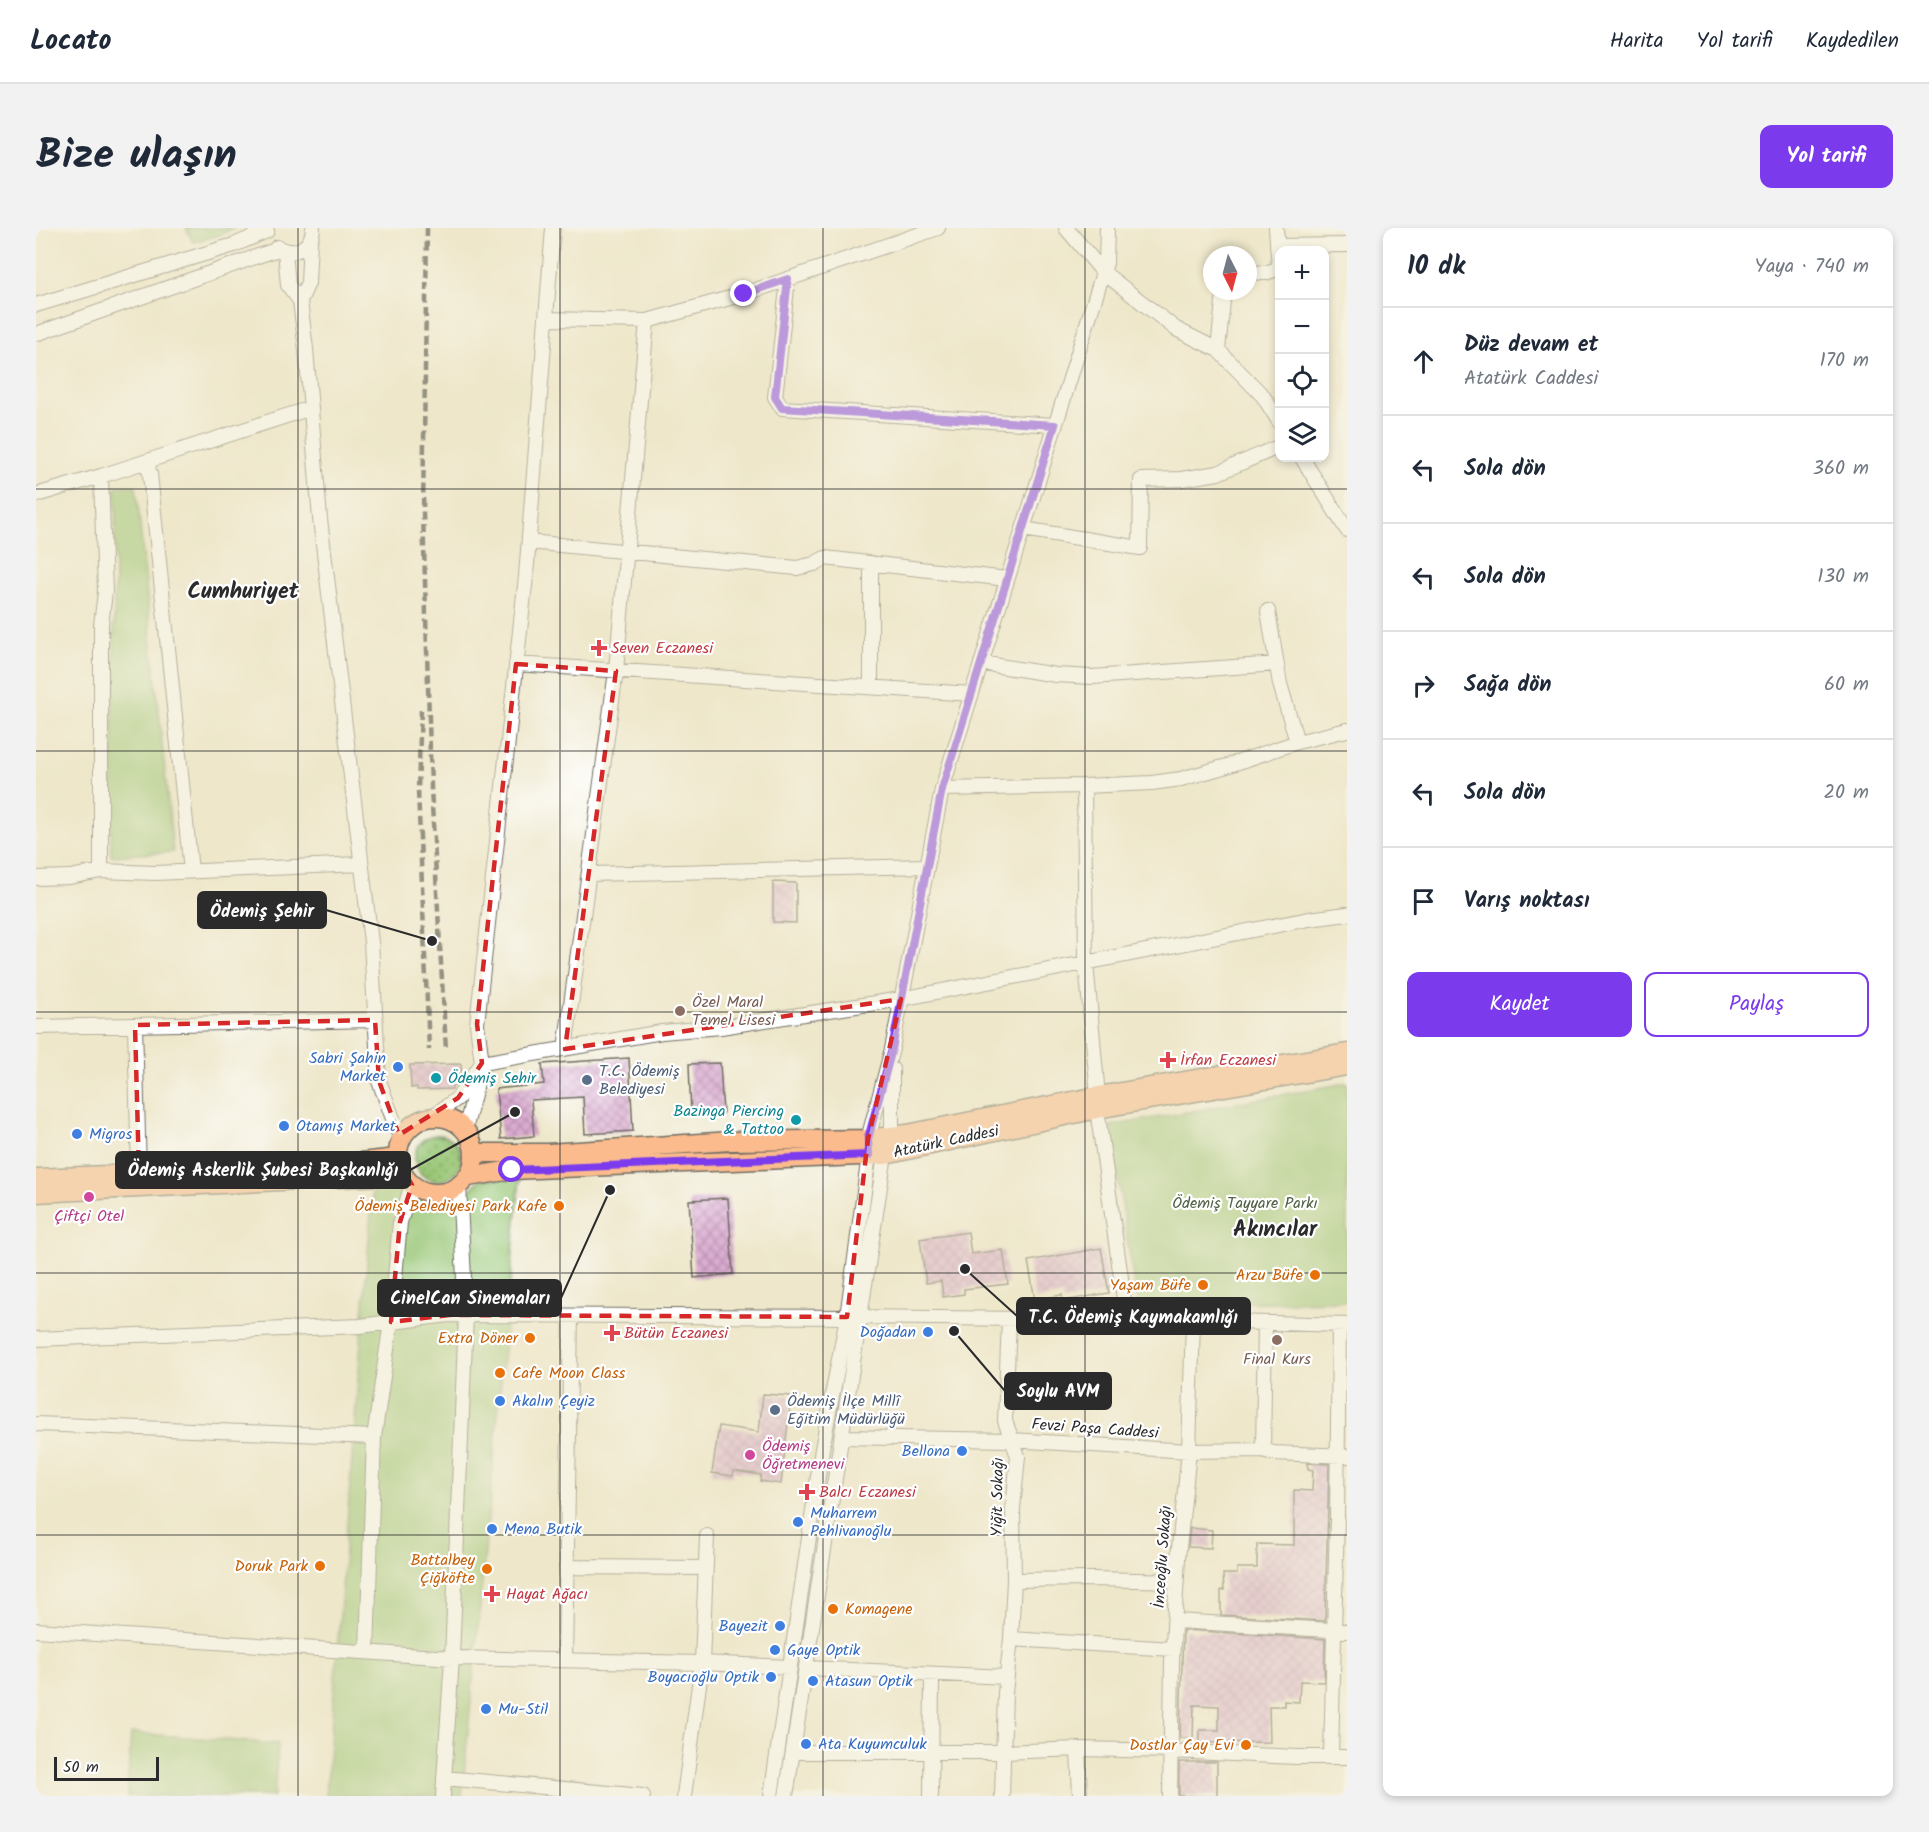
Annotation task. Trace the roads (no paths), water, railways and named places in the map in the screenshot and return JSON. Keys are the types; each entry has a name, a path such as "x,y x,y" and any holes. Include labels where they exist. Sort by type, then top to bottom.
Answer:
{"main road":[{"name":"Atatürk Caddesi","path":"463,1182 512,1170 874,1150 1347,1053"},
{"name":"Atatürk Caddesi","path":"474,1153 548,1153 731,1141 874,1150 892,1136 1347,1066"},
{"path":"430,1118 442,1118 455,1122 465,1130 471,1140 474,1153 473,1166 463,1182 447,1192 435,1194 422,1191 404,1173 398,1152 401,1140 408,1129 430,1118"},
{"path":"36,1178 323,1166 404,1173"},
{"path":"36,1193 404,1173"}],"street":[{"path":"465,1130 482,1063 477,1024 529,542 553,228"},
{"path":"546,318 647,321 744,294 938,228"},
{"path":"1066,228 1103,272 1176,329 1218,350 1263,396 1275,415"},
{"path":"786,1796 841,1437 874,1150 942,789 1106,263 1107,228"},
{"path":"1276,228 1277,246 1347,245"},
{"path":"36,305 234,245 267,229 273,244 281,250 288,285 300,301"},
{"path":"36,334 281,250 299,250 312,235"},
{"path":"312,235 308,283 300,301 320,519 371,942 379,1081 401,1140"},
{"path":"1257,272 1266,273 1275,270"},
{"path":"788,279 775,397 782,408 1055,425"},
{"path":"1218,350 1223,300"},
{"path":"565,1049 616,671 647,321"},
{"path":"36,495 147,462 311,408"},
{"path":"1023,529 1140,548 1141,480 1181,479 1218,473 1275,448"},
{"path":"147,462 191,871"},
{"path":"1304,462 1347,530"},
{"path":"101,476 105,592 101,625 101,871"},
{"path":"529,542 797,568 814,564 825,558 1007,579"},
{"path":"871,563 871,687"},
{"path":"1268,611 1284,704 1297,742"},
{"path":"981,663 1056,675 1092,677 1276,664"},
{"path":"516,664 972,694"},
{"path":"942,789 1084,786 1152,783 1180,779 1297,742 1347,730"},
{"path":"1084,786 1086,963 1098,1103 1127,1320"},
{"path":"36,878 70,877 101,871 155,873 361,864"},
{"path":"589,874 927,866"},
{"path":"430,1118 458,1098 482,1063 662,1032 721,1027 901,999 1347,914"},
{"path":"36,1027 375,1020"},
{"path":"135,1025 139,1173"},
{"path":"892,1049 892,1136"},
{"path":"367,1652 374,1437 391,1322 404,1173"},
{"path":"443,1796 452,1658 466,1315 463,1182"},
{"path":"36,1339 360,1326 449,1315 1127,1320 1343,1325 1341,1631 1331,1756"},
{"path":"565,1659 571,1316"},
{"path":"771,1796 822,1449 853,1317"},
{"name":"Yiğit Sokağı","path":"1002,1796 1014,1580 1013,1509 1018,1455 1005,1421 1009,1319"},
{"name":"İnceoğlu Sokağı","path":"1170,1796 1174,1621 1189,1451 1193,1321"},
{"path":"1263,1450 1265,1323"},
{"path":"36,1424 374,1437"},
{"name":"Fevzi Paşa Caddesi","path":"841,1437 1012,1440 1189,1451 1263,1450 1273,1454 1342,1456"},
{"path":"684,1796 702,1663 707,1536"},
{"path":"566,1567 706,1568"},
{"path":"1014,1580 1177,1581"},
{"path":"1174,1621 1341,1631"},
{"path":"36,1630 452,1658 565,1659 790,1667"},
{"path":"1011,1639 1173,1649"},
{"path":"806,1668 1007,1677"},
{"path":"931,1796 932,1674"},
{"path":"793,1752 1003,1752 1078,1749 1347,1757"},
{"path":"1078,1749 1080,1796"},
{"path":"444,1778 643,1796"}],"railway":[{"path":"427,228 423,512 431,788 446,1050"},
{"path":"421,710 418,790 429,1050"}],"place":[{"name":"Seven Eczanesi","path":"599,648"},
{"name":"Ödemiş Şehir","path":"432,941"},
{"name":"Özel Maral Temel Lisesi","path":"680,1011"},
{"name":"İrfan Eczanesi","path":"1168,1060"},
{"name":"Sabri Şahin Market","path":"398,1067"},
{"name":"Ödemiş Sehir","path":"436,1078"},
{"name":"T.C. Ödemiş Belediyesi","path":"587,1080"},
{"name":"Ödemiş Askerlik Şubesi Başkanlığı","path":"515,1112"},
{"name":"Bazinga Piercing & Tattoo","path":"796,1120"},
{"name":"Otamış Market","path":"284,1126"},
{"name":"Migros","path":"77,1134"},
{"name":"Cine1Can Sinemaları","path":"610,1190"},
{"name":"Çiftçi Otel","path":"89,1197"},
{"name":"Ödemiş Belediyesi Park Kafe","path":"559,1206"},
{"name":"T.C. Ödemiş Kaymakamlığı","path":"965,1269"},
{"name":"Arzu Büfe","path":"1315,1275"},
{"name":"Yaşam Büfe","path":"1203,1285"},
{"name":"Soylu AVM","path":"954,1331"},
{"name":"Doğadan","path":"928,1332"},
{"name":"Bütün Eczanesi","path":"612,1333"},
{"name":"Extra Döner","path":"530,1338"},
{"name":"Final Kurs","path":"1277,1340"},
{"name":"Cafe Moon Class","path":"500,1373"},
{"name":"Akalın Çeyiz","path":"500,1401"},
{"name":"Ödemiş İlçe Millî Eğitim Müdürlüğü","path":"775,1410"},
{"name":"Bellona","path":"962,1451"},
{"name":"Ödemiş Öğretmenevi","path":"750,1455"},
{"name":"Balcı Eczanesi","path":"807,1492"},
{"name":"Muharrem Pehlivanoğlu","path":"798,1522"},
{"name":"Mena Butik","path":"492,1529"},
{"name":"Doruk Park","path":"320,1566"},
{"name":"Battalbey Çiğköfte","path":"487,1569"},
{"name":"Hayat Ağacı","path":"492,1594"},
{"name":"Komagene","path":"833,1609"},
{"name":"Bayezit","path":"780,1626"},
{"name":"Gaye Optik","path":"775,1650"},
{"name":"Boyacıoğlu Optik","path":"771,1677"},
{"name":"Atasun Optik","path":"813,1681"},
{"name":"Mu-Stil","path":"486,1709"},
{"name":"Ata Kuyumculuk","path":"806,1744"},
{"name":"Dostlar Çay Evi","path":"1246,1745"}],"district":[{"name":"Cumhuriyet","path":"243,592"},
{"name":"Akıncılar","path":"1275,1230"}],"park label":[{"name":"Ödemiş Tayyare Parkı","path":"1245,1203"}]}
